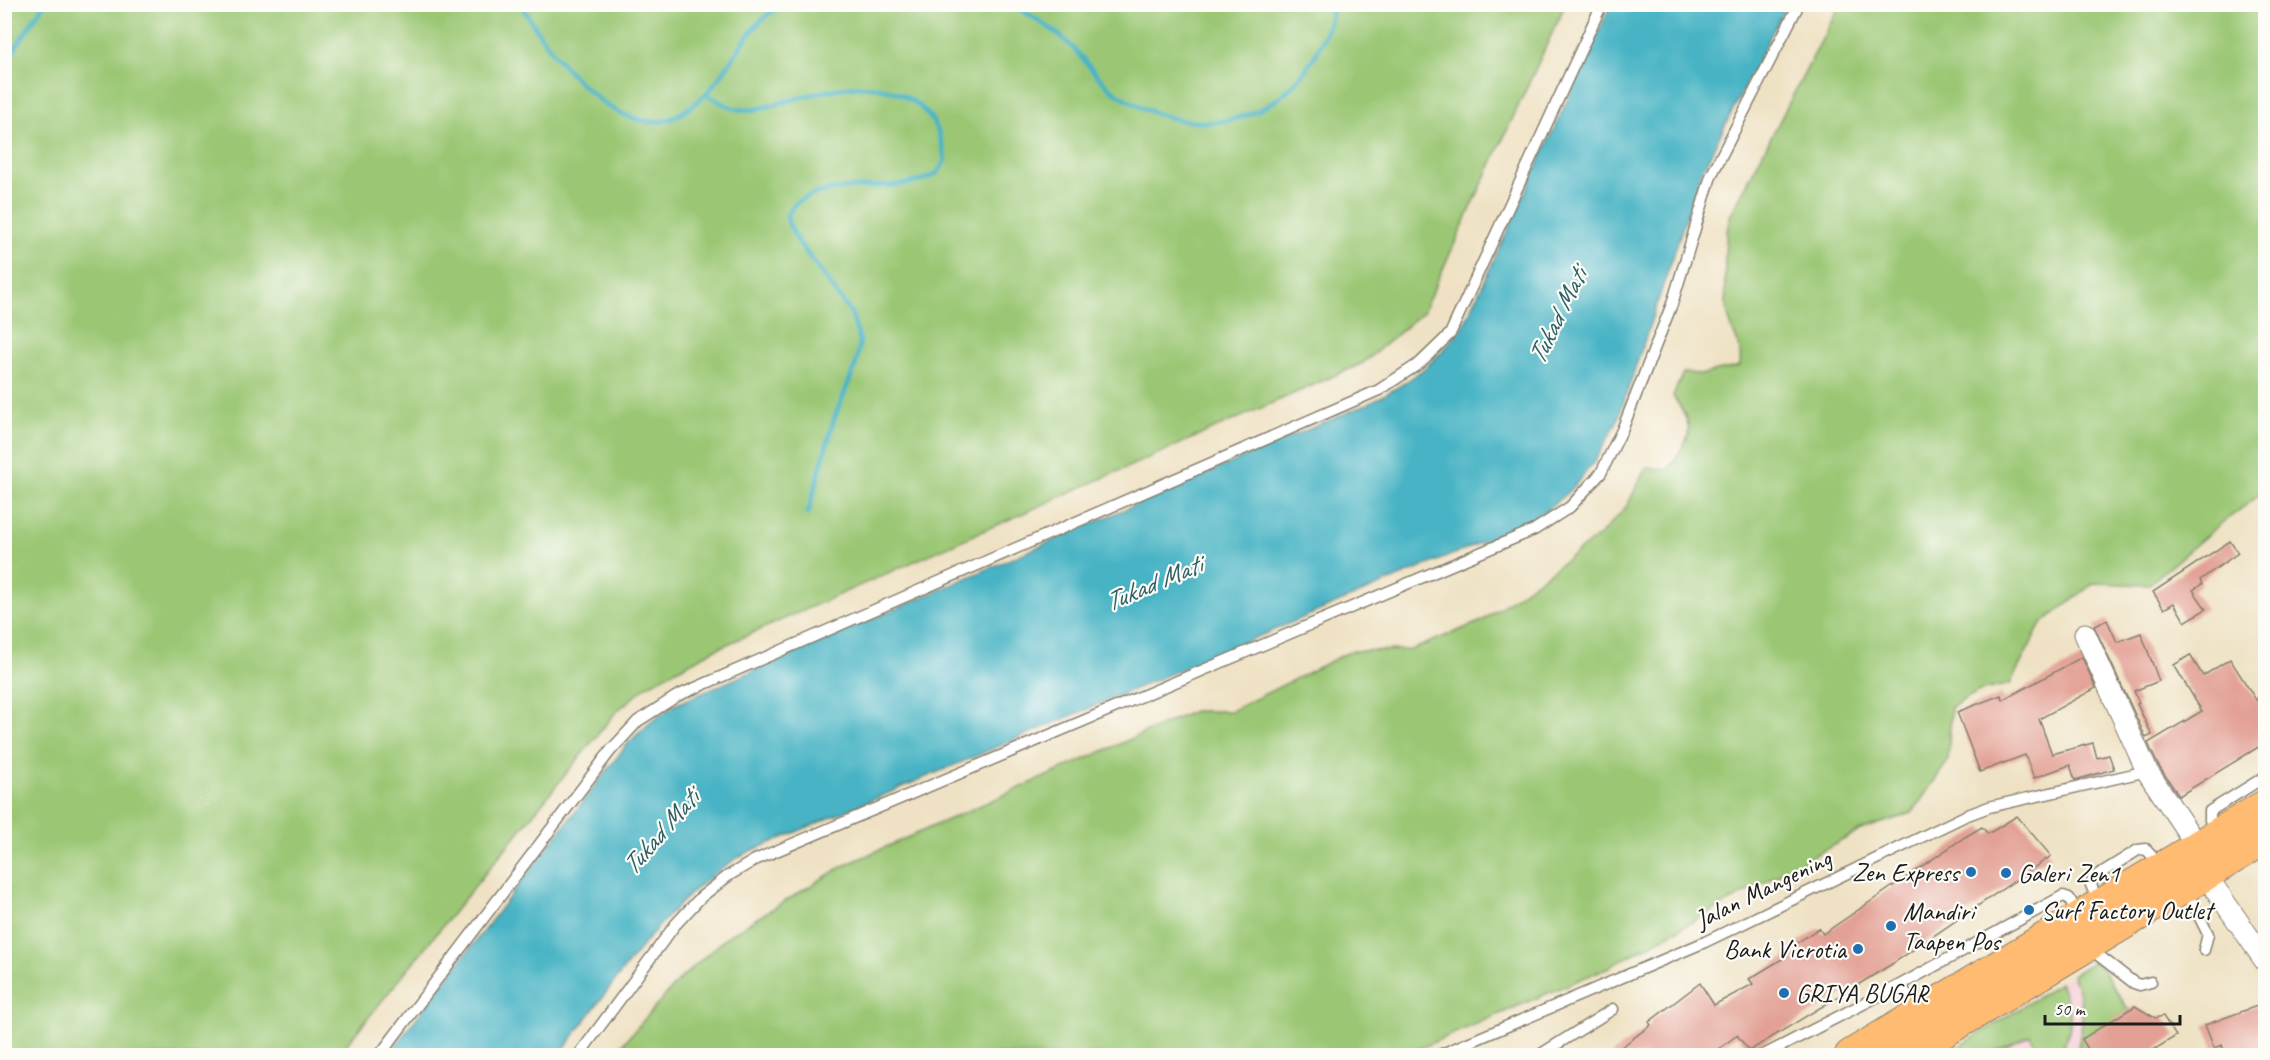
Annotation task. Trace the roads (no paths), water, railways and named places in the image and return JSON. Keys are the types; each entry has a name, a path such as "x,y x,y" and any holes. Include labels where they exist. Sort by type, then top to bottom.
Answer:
{"highway":[{"path":"1851,1056 1921,1014 2089,923 2194,862 2265,806"},
{"path":"2194,862 2265,837"},
{"path":"1911,1053 2089,923"}],"street":[{"path":"2085,634 2147,771 2194,862 2265,962"}],"lane":[{"path":"379,1056 566,813 611,750 638,721 677,696 1379,390 1420,363 1450,334 1602,4"},
{"path":"578,1056 688,911 728,876 755,861 1534,530 1570,507 1601,473 1622,430 1672,304 1711,176 1799,4"},
{"name":"Jalan Mangening","path":"1437,1056 1705,942 1965,816 2016,800 2147,771"},
{"path":"2204,950 2208,934 2194,862 2210,820 2210,811 2265,776"},
{"path":"2089,923 2093,878 2138,850 2146,849 2194,862"},
{"path":"1762,1056 1900,985 2062,896 2069,898 2134,983 2140,985 2151,982"},
{"path":"1900,985 1921,1014"},
{"path":"1538,1056 1613,1009"}],"water":[{"path":"1611,5 1786,5 1701,173 1617,422 1594,462 1571,490 1542,514 1508,531 744,854 716,873 665,919 642,945 559,1055 388,1055 628,743 652,721 677,704 1369,403 1398,387 1433,361 1464,325"}],"waterway":[{"name":"Tukad Mati","path":"4,65 44,4"},
{"name":"Tukad Mati","path":"521,4 545,42 561,62 599,99 620,113 641,120 663,121 691,107 705,95 719,79 750,33 781,4"},
{"name":"Tukad Mati","path":"1010,4 1064,39 1105,84 1118,94 1153,112 1188,121 1221,121 1252,113 1280,97 1303,73 1322,42 1334,4"},
{"path":"706,94 729,106 749,110 828,90 859,86 891,90 906,97 929,115 941,140 945,160 934,175 902,184 831,190 814,194 797,202 787,215 797,240 851,313 860,341 856,364 834,419 808,513"}],"place":[{"name":"Zen Express","path":"1971,872"},
{"name":"Galeri Zen1","path":"2006,873"},
{"name":"Surf Factory Outlet","path":"2029,910"},
{"name":"Mandiri Taapen Pos","path":"1891,926"},
{"name":"Bank Vicrotia","path":"1858,949"},
{"name":"GRIYA BUGAR","path":"1784,993"}]}
